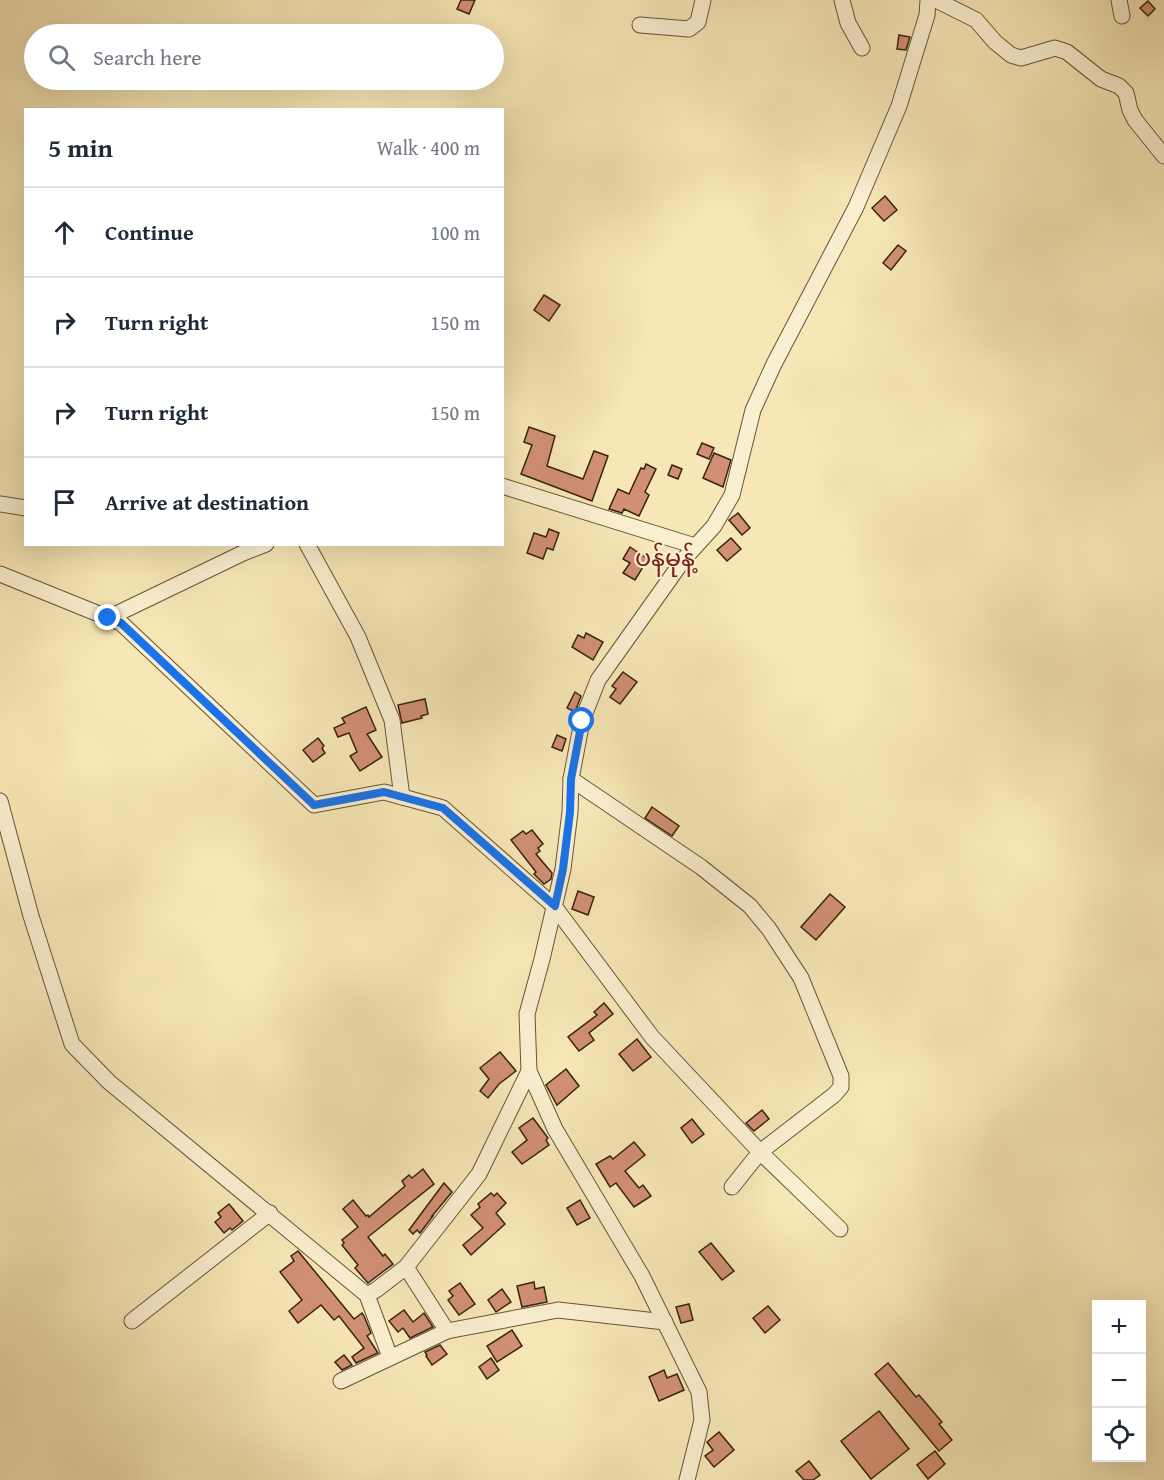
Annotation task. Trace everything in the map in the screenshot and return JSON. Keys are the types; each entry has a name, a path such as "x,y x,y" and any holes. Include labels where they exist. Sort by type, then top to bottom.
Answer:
{"street":[{"path":"640,25 689,29 698,22 703,0"},
{"path":"842,0 848,23 862,48"},
{"path":"687,1480 702,1420 699,1392 642,1276 555,1129 528,1071 527,1014 563,869 570,812 571,779 582,721 598,680 684,559 714,526 732,495 753,410 774,364 856,207 899,106 927,15 928,0"},
{"path":"936,0 976,20 1011,56 1021,58 1055,48 1067,52 1101,79 1119,86 1126,93 1135,120 1164,156"},
{"path":"1119,0 1122,16"},
{"path":"504,487 695,546"},
{"path":"0,504 24,508"},
{"path":"108,618 261,546"},
{"path":"308,546 358,637 392,720 402,797"},
{"path":"0,574 121,623 314,805 384,792 443,808 555,906 652,1037 760,1152 840,1229"},
{"path":"571,779 701,867 750,906 801,978 841,1076 841,1087 834,1095 760,1152 732,1187"},
{"path":"0,801 31,916 72,1044 109,1082 367,1295 390,1357"},
{"path":"367,1295 405,1267 479,1174 528,1071"},
{"path":"132,1322 270,1213"},
{"path":"405,1267 447,1331"},
{"path":"341,1382 447,1331 558,1310 665,1322"}],"building":[{"path":"461,0 475,0 469,14 457,9"},
{"path":"1148,1 1155,9 1148,16 1140,8"},
{"path":"899,35 910,37 906,50 897,49"},
{"path":"885,196 897,210 884,221 872,208"},
{"path":"898,245 906,251 891,270 883,263"},
{"path":"544,295 560,305 549,321 534,310"},
{"path":"529,427 555,436 547,466 583,479 594,451 608,456 592,501 521,474 532,445 524,442"},
{"path":"702,443 714,448 709,459 697,454"},
{"path":"714,453 731,460 723,487 703,478"},
{"path":"646,464 656,469 645,492 649,495 639,516 624,509 622,513 609,509 618,489 629,494 641,468 644,469"},
{"path":"672,465 682,469 678,479 668,475"},
{"path":"738,513 750,528 742,535 729,520"},
{"path":"549,529 559,533 553,550 547,548 543,559 527,553 534,533 546,537"},
{"path":"731,538 741,549 727,561 717,550"},
{"path":"630,547 648,559 635,580 623,573 630,563 623,559"},
{"path":"586,633 603,642 593,660 572,647 578,635 584,638"},
{"path":"623,672 637,682 620,704 610,697 616,689 612,686"},
{"path":"575,692 581,696 575,712 567,708"},
{"path":"425,699 428,714 421,716 422,718 402,723 398,705"},
{"path":"366,707 376,730 367,734 382,757 360,771 350,756 357,752 349,733 338,737 334,728 345,723 342,718"},
{"path":"557,735 566,739 562,751 552,747"},
{"path":"318,738 324,746 322,748 325,753 313,762 303,750"},
{"path":"652,807 679,826 672,836 645,818"},
{"path":"532,830 543,844 538,848 540,851 536,854 552,873 551,879 544,884 534,874 536,872 511,840 523,831 526,834"},
{"path":"578,891 594,897 588,915 572,909"},
{"path":"830,894 845,907 816,940 801,927"},
{"path":"604,1003 613,1014 589,1033 594,1040 579,1051 568,1037 597,1015 594,1012"},
{"path":"637,1039 651,1057 633,1071 619,1054"},
{"path":"500,1052 516,1071 499,1084 488,1098 480,1091 489,1079 480,1068"},
{"path":"566,1069 579,1086 557,1105 546,1085"},
{"path":"762,1110 769,1119 754,1131 746,1123"},
{"path":"533,1118 548,1138 546,1140 549,1145 522,1164 512,1152 527,1140 519,1128"},
{"path":"692,1119 704,1134 692,1143 681,1128"},
{"path":"634,1142 645,1155 625,1171 639,1188 643,1185 651,1196 634,1207 616,1183 610,1187 596,1164 610,1156 613,1159"},
{"path":"423,1169 434,1184 368,1237 383,1256 385,1254 393,1264 368,1283 355,1268 358,1265 342,1245 344,1243 342,1240 358,1227 343,1209 353,1200 369,1217 405,1186 402,1181 409,1175 412,1178"},
{"path":"444,1183 452,1192 420,1233 417,1230 413,1234 409,1230"},
{"path":"491,1193 494,1196 497,1193 506,1203 496,1213 505,1224 471,1255 463,1245 483,1228 471,1215 480,1207 478,1204"},
{"path":"580,1200 590,1218 577,1225 567,1208"},
{"path":"229,1204 243,1221 224,1233 215,1222 221,1217 218,1213"},
{"path":"711,1243 734,1271 722,1280 699,1252"},
{"path":"298,1251 354,1319 362,1313 371,1333 367,1336 378,1353 356,1363 352,1357 364,1348 339,1316 334,1320 321,1305 298,1323 289,1311 302,1300 280,1272 294,1261 291,1256"},
{"path":"534,1282 535,1289 544,1287 547,1302 522,1307 517,1286"},
{"path":"460,1283 475,1304 459,1315 448,1300 453,1296 449,1291"},
{"path":"502,1289 511,1302 496,1312 488,1300"},
{"path":"689,1304 693,1320 681,1323 676,1307"},
{"path":"768,1306 780,1320 765,1333 753,1318"},
{"path":"404,1310 413,1322 424,1313 433,1327 410,1338 403,1328 398,1332 389,1321"},
{"path":"512,1330 522,1346 497,1362 487,1346"},
{"path":"440,1345 447,1354 432,1365 425,1352"},
{"path":"344,1355 352,1365 342,1370 335,1362"},
{"path":"491,1358 499,1370 487,1379 479,1367"},
{"path":"888,1363 916,1397 919,1395 942,1422 939,1424 952,1440 939,1451 875,1374"},
{"path":"664,1370 667,1378 677,1374 684,1390 659,1401 649,1377"},
{"path":"879,1411 909,1449 871,1479 841,1441"},
{"path":"719,1432 734,1450 714,1467 705,1456 713,1450 707,1442"},
{"path":"935,1451 945,1464 928,1479 917,1465"},
{"path":"809,1461 820,1475 813,1480 804,1480 796,1471"}],"district":[{"name":"ပန်မုန့်","path":"665,558"}],"route":[{"path":"108,618 121,623 314,805 384,792 443,808 555,906 563,869 570,812 571,779 582,721"}]}
